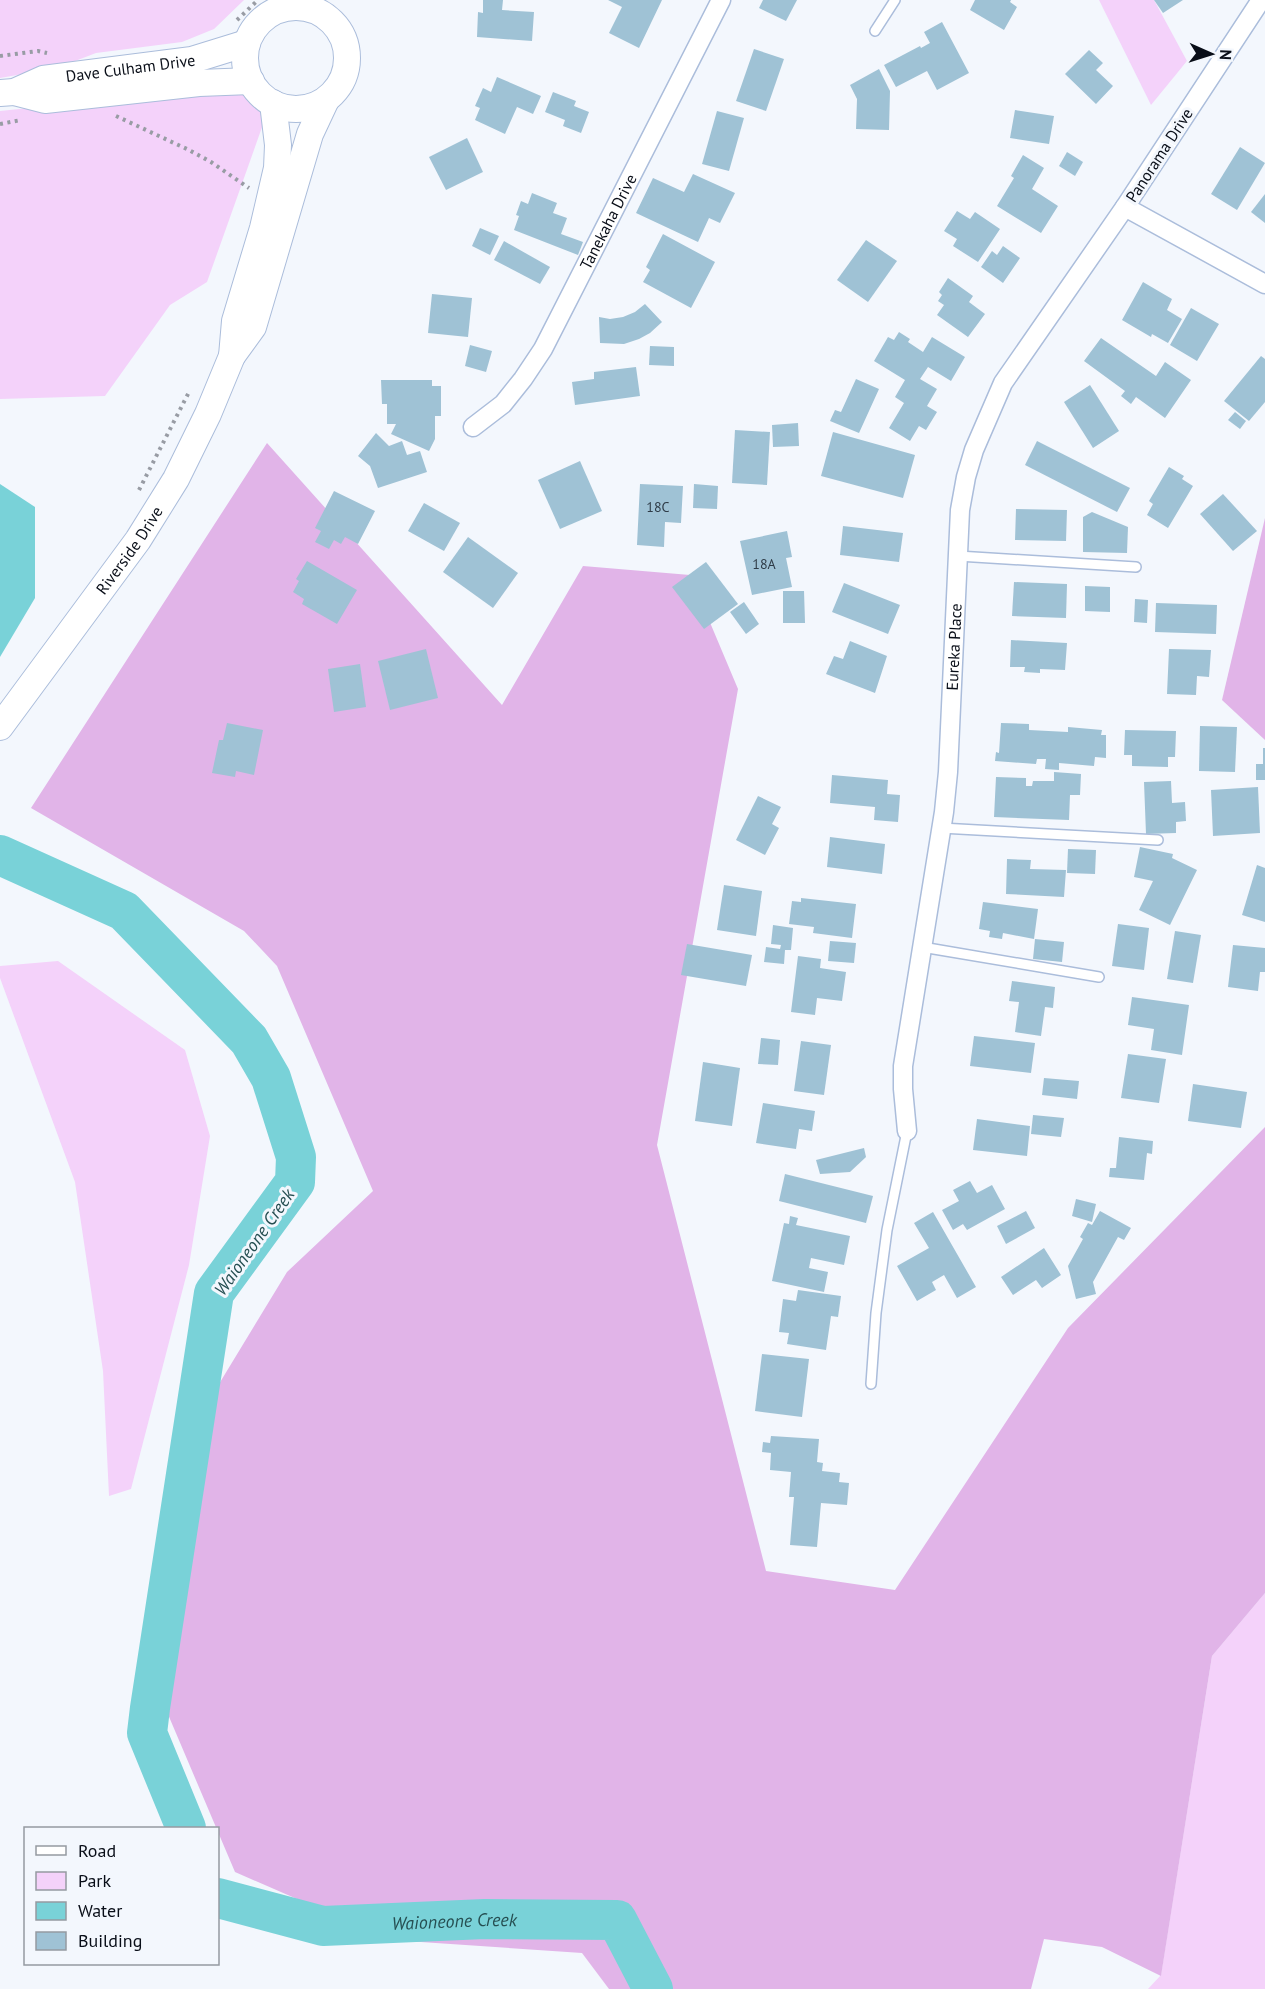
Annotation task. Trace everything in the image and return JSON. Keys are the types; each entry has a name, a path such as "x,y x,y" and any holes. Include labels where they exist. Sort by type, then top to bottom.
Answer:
{"main road":[{"path":"338,26 321,13 287,5 259,23 250,34 244,54 246,71 263,97 289,108 325,102 343,77 347,60 338,26 340,0"},
{"name":"Dave Culham Drive","path":"7,92 43,79 192,60 247,43"},
{"name":"Dave Culham Drive","path":"7,92 45,100 199,83 251,81"},
{"name":"Riverside Drive","path":"0,727 138,540 176,479 208,414 232,356 253,327 310,134 325,102"},
{"name":"Riverside Drive","path":"232,356 235,321 263,228 277,168 278,145 273,103"}],"street":[{"name":"Tanekaha Drive","path":"473,427 502,404 523,379 543,349 721,0"},
{"name":"Panorama Drive","path":"1261,0 1125,207 1265,284"},
{"name":"Eureka Place","path":"907,1131 903,1066 948,772 960,510 966,477 974,450 1003,383 1125,207"}],"lane":[{"path":"875,31 895,0"},
{"path":"958,556 1136,567"},
{"path":"941,828 1158,840"},
{"path":"922,947 1099,977"},
{"path":"871,1384 876,1313 887,1230 907,1131"}],"path":[{"path":"109,114 211,162 249,188 251,197"},
{"path":"0,124 32,117"},
{"path":"137,492 191,387"}],"green space":[{"path":"0,0 244,0 214,29 182,42 96,53 57,68 0,78"},
{"path":"1099,0 1154,0 1187,61 1151,105"},
{"path":"203,90 240,91 251,99 266,116 207,282 170,305 105,396 0,399 0,111"},
{"path":"58,961 185,1050 210,1136 189,1265 131,1489 109,1496 103,1371 75,1182 0,978 0,966"},
{"path":"1265,1593 1265,1989 1148,1989 1161,1975 1212,1656"}],"shaded area":[{"path":"267,443 502,705 583,566 690,575 738,689 657,1145 766,1571 895,1590 1068,1328 1265,1127 1265,1593 1212,1656 1161,1976 1102,1947 1044,1939 1031,1989 609,1989 582,1953 391,1940 235,1872 219,1834 219,1827 216,1827 167,1712 188,1435 287,1272 373,1191 277,966 244,931 31,808"},
{"path":"1265,518 1265,740 1222,700"}],"water":[{"path":"0,484 35,507 35,598 0,657"}],"building":[{"path":"483,0 503,0 502,10 534,12 532,41 477,37 478,12 483,13"},
{"path":"608,0 662,0 639,48 609,33 622,7"},
{"path":"763,0 797,0 786,21 759,8"},
{"path":"975,0 1011,0 1010,2 1017,7 1004,30 970,10"},
{"path":"1154,0 1183,0 1163,13"},
{"path":"942,22 969,73 937,90 927,71 896,87 884,65 930,43 924,32"},
{"path":"754,49 784,59 766,111 736,101"},
{"path":"1089,50 1103,63 1096,70 1113,86 1096,104 1065,74"},
{"path":"879,69 890,91 889,130 856,129 857,99 850,85"},
{"path":"497,77 541,96 533,114 517,107 505,134 475,120 480,108 475,106 483,88 491,92"},
{"path":"553,92 576,101 574,106 589,112 581,133 563,126 565,120 545,112"},
{"path":"1015,110 1054,116 1049,144 1010,138"},
{"path":"717,111 744,118 729,171 702,164"},
{"path":"467,138 483,172 446,190 429,157"},
{"path":"1240,147 1265,163 1237,210 1211,194"},
{"path":"1067,152 1083,162 1075,176 1059,166"},
{"path":"1023,155 1044,168 1032,189 1058,206 1041,233 997,206 1014,178 1011,176"},
{"path":"693,174 735,193 720,223 709,218 698,242 636,213 653,178 684,192"},
{"path":"532,193 557,203 553,213 567,218 561,234 583,242 578,255 514,230 521,201 528,204"},
{"path":"1265,194 1265,223 1251,212"},
{"path":"957,211 970,219 975,212 1000,229 978,262 953,246 957,239 944,231"},
{"path":"480,228 499,236 490,255 472,246"},
{"path":"663,234 715,262 691,308 643,282 650,270 646,267"},
{"path":"866,240 897,261 868,302 837,280"},
{"path":"504,241 550,267 540,284 494,260"},
{"path":"1003,246 1020,258 1003,283 981,267 992,251 997,255"},
{"path":"948,278 973,296 969,302 985,314 968,337 937,315 944,305 938,301 942,295 939,292"},
{"path":"1143,282 1172,299 1167,310 1182,319 1168,343 1152,334 1151,337 1122,320"},
{"path":"432,294 472,298 468,337 428,333"},
{"path":"645,304 662,322 650,333 624,344 600,343 599,317 610,319 623,317 635,312"},
{"path":"1191,308 1219,324 1197,361 1170,345"},
{"path":"899,332 910,339 908,342 923,352 932,337 965,357 951,381 928,367 920,379 937,389 927,406 937,412 926,430 919,426 910,441 889,428 904,403 895,397 905,380 874,361 888,337 894,340"},
{"path":"1101,338 1156,376 1165,362 1191,380 1165,418 1136,397 1131,404 1121,396 1125,391 1084,361"},
{"path":"470,345 492,351 486,372 465,366"},
{"path":"650,346 674,347 674,366 649,365"},
{"path":"1261,356 1265,359 1265,402 1249,421 1224,401"},
{"path":"636,367 640,396 575,405 572,382 594,379 594,372"},
{"path":"856,379 879,389 859,433 830,421 835,410 841,412"},
{"path":"381,380 432,380 432,386 441,386 441,416 435,416 435,439 429,451 391,434 396,424 387,424 387,404 382,404"},
{"path":"1090,385 1119,431 1093,448 1064,402"},
{"path":"1235,412 1246,421 1240,429 1228,420"},
{"path":"798,423 799,446 773,447 772,425"},
{"path":"735,430 770,432 767,485 732,483"},
{"path":"833,432 915,455 903,498 821,476"},
{"path":"376,433 389,446 402,441 407,455 420,451 427,472 378,488 370,466 358,456"},
{"path":"1037,441 1130,488 1117,512 1025,465"},
{"path":"580,461 602,511 560,529 538,480"},
{"path":"1169,467 1184,476 1182,479 1193,486 1168,528 1147,515 1153,504 1149,501"},
{"path":"640,484 683,486 681,523 665,522 664,547 637,545"},
{"path":"694,484 718,486 717,509 693,508"},
{"path":"334,491 375,511 358,544 345,537 341,544 334,540 329,549 315,542 321,531 315,528"},
{"path":"1223,494 1257,531 1233,551 1200,514"},
{"path":"424,503 460,523 444,551 408,531"},
{"path":"1016,509 1067,510 1066,541 1015,540"},
{"path":"1092,512 1128,527 1127,553 1083,552 1083,517"},
{"path":"843,526 903,533 899,562 840,555"},
{"path":"787,531 792,557 786,558 792,587 752,595 740,541"},
{"path":"468,537 518,573 493,608 443,572"},
{"path":"307,561 357,590 337,624 302,604 304,599 293,592 299,581 296,579"},
{"path":"706,562 738,604 704,629 672,587"},
{"path":"1014,582 1067,584 1066,618 1012,616"},
{"path":"844,583 900,605 888,634 832,612"},
{"path":"1085,586 1110,587 1110,612 1085,611"},
{"path":"783,591 804,591 805,623 783,623"},
{"path":"1135,599 1148,600 1147,623 1134,622"},
{"path":"744,602 759,624 746,634 730,612"},
{"path":"1156,603 1217,605 1216,634 1155,632"},
{"path":"1011,640 1067,643 1065,670 1040,669 1040,673 1024,672 1025,667 1010,667"},
{"path":"850,641 887,656 875,693 826,674 834,656 843,659"},
{"path":"426,649 438,698 390,710 378,661"},
{"path":"1169,649 1211,650 1209,677 1197,676 1196,695 1167,694"},
{"path":"360,664 366,707 334,712 328,669"},
{"path":"227,723 263,730 254,775 236,771 235,777 212,773 219,740 223,740"},
{"path":"1001,723 1029,724 1029,730 1068,732 1068,727 1102,730 1101,735 1106,735 1106,758 1095,757 1094,766 1059,763 1059,770 1045,769 1046,759 1037,759 1036,764 995,761 996,752 999,753"},
{"path":"1200,726 1237,727 1235,772 1199,771"},
{"path":"1125,730 1176,731 1175,757 1168,757 1168,767 1132,766 1132,755 1124,755"},
{"path":"1263,748 1265,748 1265,780 1256,780 1256,764 1263,764"},
{"path":"1054,772 1081,774 1080,795 1070,795 1069,820 994,817 996,777 1026,778 1026,786 1032,786 1033,781 1054,781"},
{"path":"832,775 888,780 887,794 900,795 898,822 874,820 875,807 830,803"},
{"path":"1171,781 1172,803 1185,802 1186,821 1176,822 1176,833 1146,834 1144,782"},
{"path":"1258,787 1260,833 1213,836 1211,790"},
{"path":"758,796 781,807 772,824 779,828 765,855 736,840"},
{"path":"830,837 885,844 882,874 827,867"},
{"path":"1140,847 1173,854 1172,858 1197,870 1170,925 1139,910 1153,881 1134,877"},
{"path":"1068,849 1096,850 1095,874 1067,873"},
{"path":"1007,859 1031,860 1030,869 1066,870 1064,897 1006,894"},
{"path":"1257,865 1265,868 1265,922 1242,915"},
{"path":"724,885 762,891 756,936 717,930"},
{"path":"801,898 856,904 852,938 813,933 814,927 789,924 792,901 801,902"},
{"path":"983,902 1038,909 1034,939 1003,933 1002,939 989,937 990,931 979,929"},
{"path":"1118,924 1149,928 1144,970 1112,966"},
{"path":"773,925 793,928 791,950 785,950 784,964 764,962 766,947 780,949 781,945 771,944"},
{"path":"1175,931 1201,935 1193,983 1167,979"},
{"path":"1035,939 1064,942 1062,962 1033,959"},
{"path":"830,941 856,943 854,963 828,961"},
{"path":"687,944 752,955 746,986 681,975"},
{"path":"1233,945 1265,948 1265,972 1260,972 1258,991 1228,987"},
{"path":"798,956 821,959 820,968 846,972 842,1001 817,998 815,1015 791,1012"},
{"path":"1012,981 1055,987 1053,1008 1045,1007 1041,1036 1015,1032 1019,1002 1009,1001"},
{"path":"1132,997 1189,1005 1182,1055 1151,1050 1154,1029 1128,1025"},
{"path":"974,1036 1035,1043 1031,1073 970,1066"},
{"path":"761,1038 780,1040 778,1065 758,1064"},
{"path":"801,1041 831,1045 824,1095 794,1091"},
{"path":"1128,1054 1166,1059 1159,1103 1121,1098"},
{"path":"703,1062 740,1068 732,1126 695,1121"},
{"path":"1044,1078 1079,1081 1077,1099 1042,1095"},
{"path":"1193,1084 1247,1092 1241,1128 1188,1121"},
{"path":"763,1103 815,1111 812,1131 799,1129 796,1149 756,1143"},
{"path":"1033,1115 1064,1118 1061,1137 1031,1134"},
{"path":"977,1119 1030,1126 1027,1156 973,1150"},
{"path":"1119,1137 1153,1141 1152,1154 1147,1153 1144,1180 1109,1177 1110,1168 1116,1168"},
{"path":"864,1148 866,1157 850,1172 820,1174 816,1160"},
{"path":"785,1174 873,1196 866,1223 779,1201"},
{"path":"970,1181 977,1193 992,1185 1005,1209 967,1230 963,1224 953,1230 942,1210 959,1201 953,1190"},
{"path":"1076,1199 1096,1204 1092,1222 1072,1216"},
{"path":"1026,1211 1035,1228 1006,1244 997,1226"},
{"path":"1100,1211 1131,1228 1124,1240 1118,1237 1093,1282 1096,1294 1076,1299 1068,1266 1083,1239 1080,1237 1088,1223 1092,1225"},
{"path":"933,1212 976,1287 957,1298 944,1275 932,1282 936,1290 917,1301 897,1266 929,1248 914,1223"},
{"path":"790,1216 798,1218 796,1225 850,1236 844,1265 811,1258 809,1268 828,1272 824,1292 772,1281 784,1223 789,1224"},
{"path":"1044,1248 1061,1275 1042,1288 1036,1280 1013,1295 1001,1277"},
{"path":"798,1290 841,1296 838,1317 831,1316 826,1350 787,1344 789,1333 779,1332 783,1299 796,1301"},
{"path":"762,1354 809,1359 802,1417 755,1411"},
{"path":"771,1436 819,1439 817,1462 823,1463 822,1471 840,1473 839,1482 849,1483 847,1505 821,1503 817,1547 790,1545 794,1497 789,1497 791,1472 770,1470 771,1453 762,1452 763,1442 770,1443"}],"waterway":[{"name":"Waioneone Creek","path":"0,855 124,911 249,1040 271,1078 296,1157 295,1182 214,1293 147,1733 186,1827"},
{"name":"Waioneone Creek","path":"219,1898 323,1926 485,1919 617,1920 653,1989"}]}
